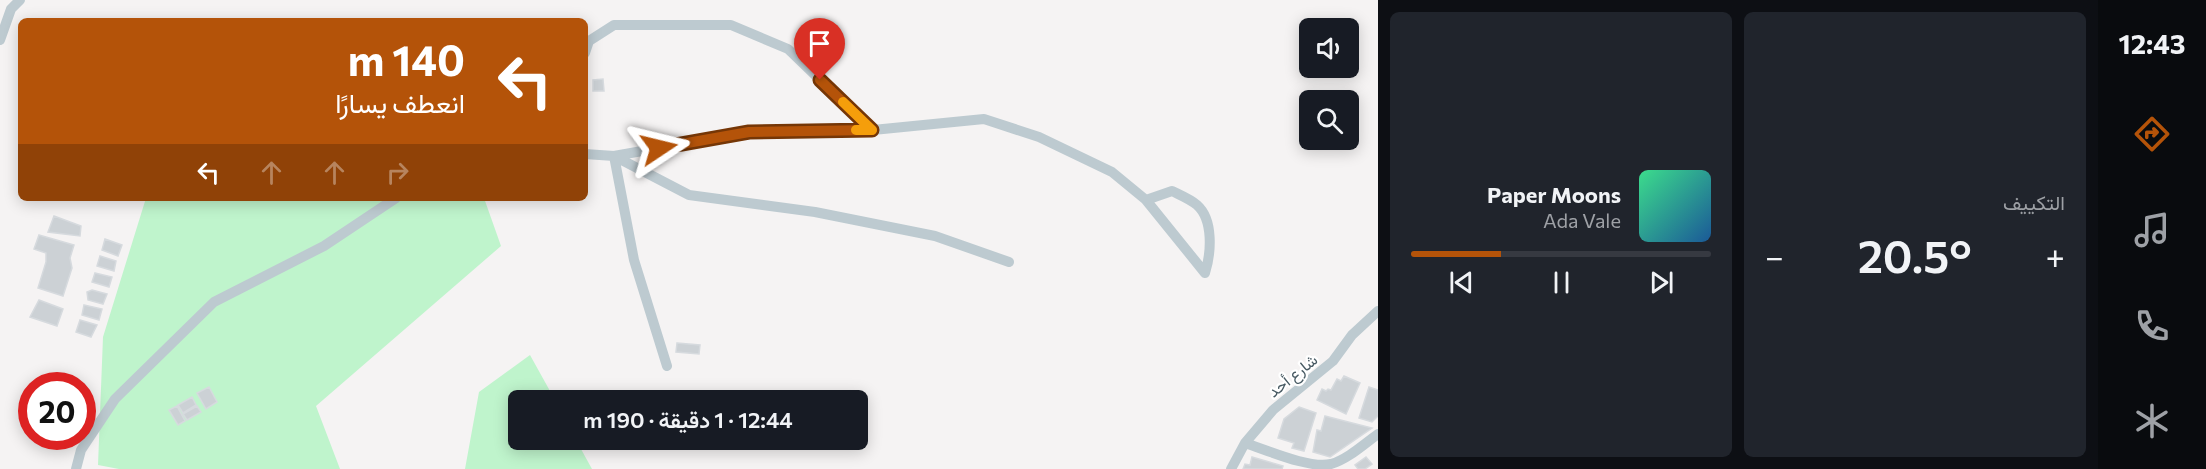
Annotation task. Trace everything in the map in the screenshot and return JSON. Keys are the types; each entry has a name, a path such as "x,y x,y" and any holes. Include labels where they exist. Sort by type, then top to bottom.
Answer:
{"street":[{"path":"0,40 11,9 20,0"},
{"path":"588,43 589,40 614,25 731,25 788,50 872,130"},
{"path":"588,154 614,156 749,132 872,130 984,119 1039,137 1112,172 1146,201 1205,273 1210,249 1209,229 1198,206 1172,191 1146,201"},
{"path":"614,156 689,195 815,212 935,236 1009,262"},
{"path":"614,156 634,260 667,366"},
{"path":"76,469 81,450 115,399 214,302 324,246 392,201"},
{"name":"شارع أحد","path":"1231,469 1245,443 1273,410 1334,361 1352,335 1378,311"},
{"path":"1245,443 1298,461 1322,466 1337,462 1378,434"}],"green space":[{"path":"145,201 485,201 501,246 316,406 340,469 119,469 98,465 103,337"},
{"path":"530,355 549,390 508,390 508,450 582,450 592,469 465,469 479,392"}],"building":[{"path":"603,79 604,91 593,91 593,80"},
{"path":"54,216 81,226 80,236 48,232"},
{"path":"39,235 74,245 70,258 72,268 63,296 38,288 46,262 46,253 34,249"},
{"path":"105,239 122,245 118,256 102,250"},
{"path":"100,256 116,261 114,271 97,266"},
{"path":"95,273 112,277 109,287 92,282"},
{"path":"92,290 107,294 103,304 88,300 87,292"},
{"path":"39,300 63,309 57,326 30,317"},
{"path":"84,305 102,309 99,320 82,315"},
{"path":"80,320 97,325 91,337 76,332"},
{"path":"677,343 700,345 699,354 676,352"},
{"path":"1344,376 1360,383 1346,414 1317,400 1322,389 1331,390 1337,379 1341,381"},
{"path":"209,387 217,402 206,409 197,393"},
{"path":"1369,387 1378,390 1378,416 1372,422 1359,418"},
{"path":"192,397 196,405 183,413 178,405"},
{"path":"177,406 185,421 178,425 169,410"},
{"path":"197,406 201,412 187,420 183,414"},
{"path":"1299,407 1316,413 1304,451 1292,448 1294,443 1278,438 1284,419"},
{"path":"1325,416 1372,428 1330,457 1313,452 1317,430 1321,431"},
{"path":"1252,457 1283,466 1282,469 1243,469 1245,464 1250,465"},
{"path":"1366,457 1372,464 1365,469 1358,469 1355,465"}],"slow traffic":[{"path":"843,102 872,130 856,130"}],"route":[{"path":"659,148 749,132 872,130 820,80"}]}
